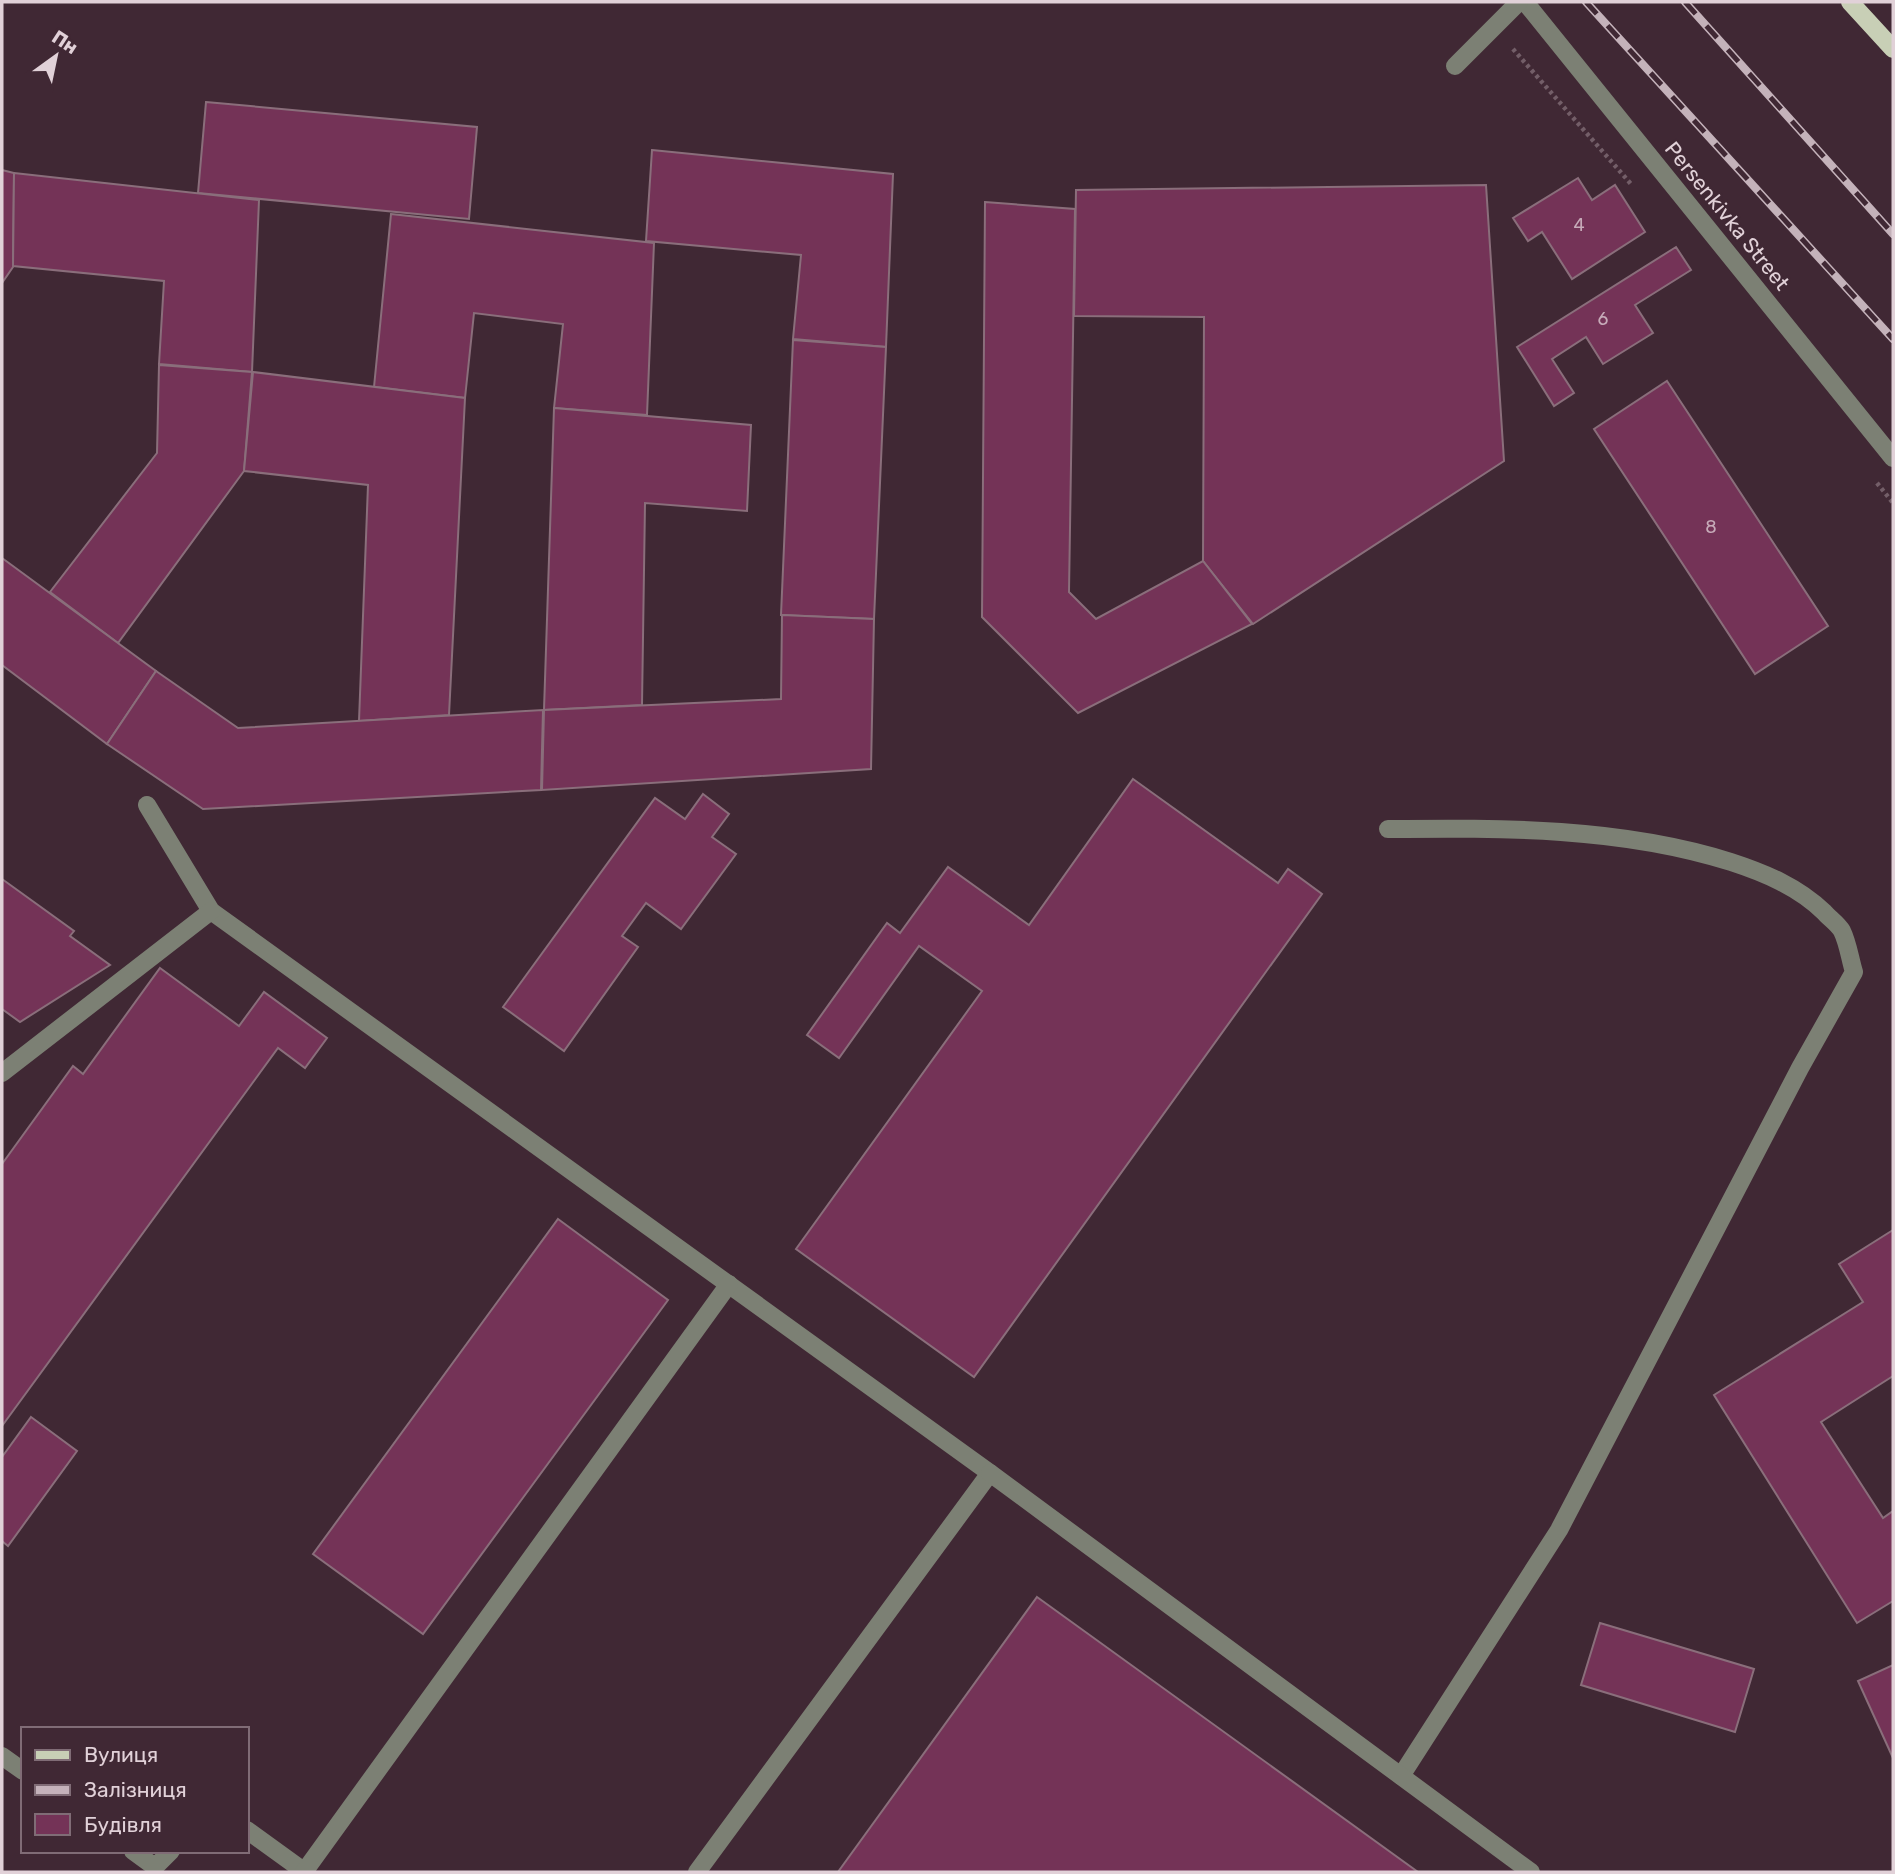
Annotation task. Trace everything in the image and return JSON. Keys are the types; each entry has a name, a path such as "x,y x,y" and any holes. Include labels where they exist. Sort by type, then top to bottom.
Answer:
{"main road":[{"path":"1850,2 1893,49"}],"street":[{"path":"1455,66 1520,2"},
{"name":"Persenkivka Street","path":"1525,2 1893,458"},
{"path":"147,805 211,911 990,1473 1531,1872"},
{"path":"1388,830 1496,828 1563,832 1632,839 1699,852 1759,871 1808,897 1842,930 1854,972 1800,1068 1559,1530 1401,1776"},
{"path":"2,1073 211,911"},
{"path":"248,1831 305,1872 729,1284"},
{"path":"697,1872 990,1473"},
{"path":"2,1756 21,1770"},
{"path":"136,1853 155,1867 169,1853"}],"building":[{"path":"206,102 477,127 469,219 198,193"},
{"path":"652,150 893,174 886,347 793,339 801,255 646,241"},
{"path":"2,170 14,173 13,267 2,283"},
{"path":"14,173 259,200 252,372 159,364 164,281 13,266"},
{"path":"1578,178 1592,200 1615,185 1645,232 1572,279 1542,232 1528,241 1513,218"},
{"path":"1486,185 1504,461 1253,624 1203,561 1204,317 1074,316 1076,190"},
{"path":"985,202 1075,209 1069,592 1096,619 1203,561 1252,624 1078,713 982,617"},
{"path":"391,214 654,243 647,415 554,408 563,324 474,313 465,398 374,387"},
{"path":"1676,247 1691,270 1635,305 1653,333 1603,364 1586,337 1552,359 1574,393 1554,406 1517,347"},
{"path":"793,340 886,347 874,619 781,615"},
{"path":"159,365 252,372 244,471 118,643 50,592 157,453"},
{"path":"253,372 465,398 449,715 359,721 368,485 244,471"},
{"path":"1667,381 1828,626 1755,674 1594,429"},
{"path":"554,408 751,425 747,511 645,503 642,705 544,710"},
{"path":"2,558 156,671 107,744 2,665"},
{"path":"782,615 874,619 871,769 542,790 544,710 781,699"},
{"path":"156,671 238,728 543,710 541,790 203,809 107,744"},
{"path":"1133,779 1278,883 1288,869 1322,894 974,1377 796,1249 982,991 919,946 839,1058 807,1035 887,923 900,933 948,867 1029,925"},
{"path":"703,794 729,814 712,837 736,854 681,929 646,903 622,936 638,947 564,1051 503,1007 655,798 685,819"},
{"path":"2,879 74,931 70,936 110,965 20,1022 2,1009"},
{"path":"160,968 239,1026 264,992 327,1038 305,1068 278,1048 2,1426 2,1164 73,1066 83,1074"},
{"path":"558,1219 668,1300 423,1634 313,1554"},
{"path":"1893,1230 1893,1376 1821,1422 1883,1518 1893,1511 1893,1601 1857,1623 1714,1395 1863,1302 1839,1264"},
{"path":"31,1417 77,1451 8,1546 2,1541 2,1457"},
{"path":"1037,1597 1418,1872 838,1872"},
{"path":"1600,1623 1754,1669 1735,1732 1581,1685"},
{"path":"1893,1665 1893,1758 1858,1681"}],"railway":[{"path":"1586,2 1893,339"},
{"path":"1685,2 1893,234"}]}
